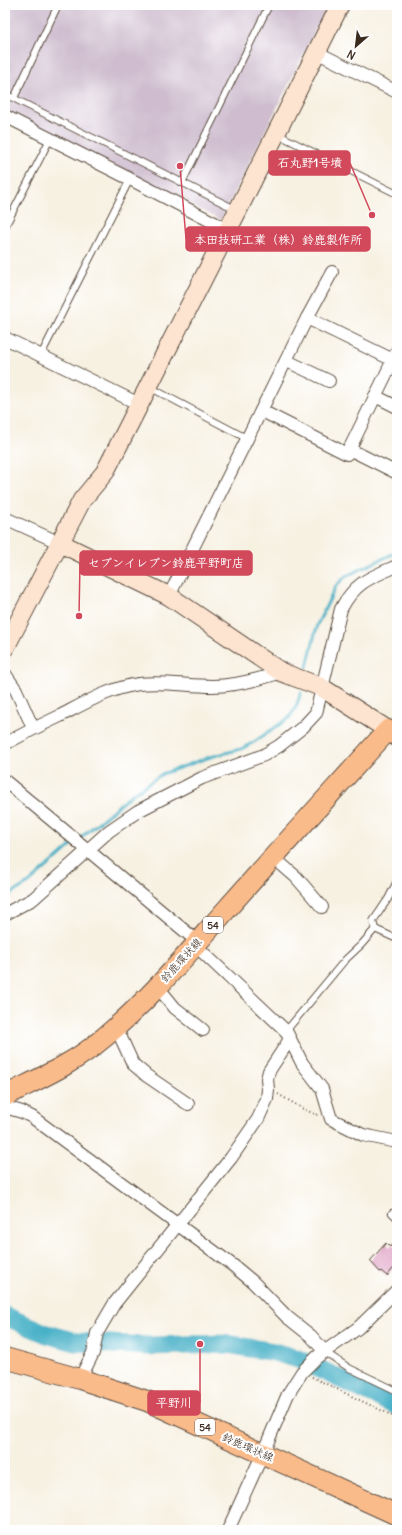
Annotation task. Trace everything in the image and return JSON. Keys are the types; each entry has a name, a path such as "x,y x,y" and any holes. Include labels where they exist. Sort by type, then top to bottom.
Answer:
{"main road":[{"name":"鈴鹿環状線","path":"5,1096 74,1060 116,1028 196,944 273,857 392,733"},
{"name":"鈴鹿環状線","path":"5,1358 80,1379 147,1401 397,1516"}],"street":[{"path":"5,648 82,500 105,472 340,5"},
{"path":"316,52 397,92"},
{"path":"5,116 228,230"},
{"path":"169,596 287,361 307,318 332,272"},
{"path":"262,411 347,454 395,356 307,318"},
{"path":"5,338 139,404"},
{"path":"287,361 329,381"},
{"path":"375,396 397,407"},
{"path":"349,449 397,473"},
{"path":"5,518 169,596 281,672 321,687 392,733"},
{"path":"5,914 33,899 87,848 109,831 138,812 202,778 258,757 279,746 303,727 316,713 321,687 341,609 347,597 356,586 397,566"},
{"path":"5,744 33,728 93,699 125,687 159,683 229,685 258,680 281,672"},
{"path":"5,674 16,690 33,728"},
{"path":"5,781 66,830 196,944 288,1035 302,1063 322,1089 331,1119 363,1135 397,1142"},
{"path":"273,857 296,877 322,907"},
{"path":"157,986 175,1008 203,1030"},
{"path":"116,1028 133,1064 147,1076 188,1104"},
{"path":"80,1379 93,1353 97,1333 114,1304 232,1158 258,1119 267,1099 267,1079 269,1071 288,1035"},
{"path":"5,1107 22,1112 32,1117 235,1267 253,1282 287,1317 311,1336 321,1354"},
{"path":"228,1530 264,1454 288,1394 302,1372 321,1354 358,1328 397,1290"}],"lane":[{"path":"14,98 58,5"},
{"path":"182,182 269,5"},
{"path":"5,94 238,210"},
{"path":"276,133 397,194"},
{"path":"5,227 50,139"},
{"path":"41,355 130,179"},
{"path":"155,390 248,439"},
{"path":"375,929 373,921 397,881"},
{"path":"375,929 397,939"},
{"path":"288,1035 345,960 375,929"},
{"path":"321,1354 397,1391"}],"path":[{"path":"268,1089 305,1110 331,1119"},
{"path":"302,1372 397,1418"},
{"path":"5,1527 12,1530"}],"shaded area":[{"path":"5,5 328,5 221,220 5,112"}],"building":[{"path":"386,1243 390,1247 392,1244 397,1249 397,1264 387,1276 381,1271 380,1272 370,1261"}],"waterway":[{"path":"307,667 317,625 336,586 346,576 397,552"},
{"path":"79,839 131,795 162,774 210,757 241,749 254,742 289,718 295,709 301,693"},
{"path":"5,897 29,883 74,843"},
{"path":"5,1316 47,1334 76,1342 146,1346 227,1344 274,1352 298,1359 397,1406"}],"place":[{"name":"本田技研工業（株）鈴鹿製作所","path":"180,166"},
{"name":"石丸野1号墳","path":"372,215"},
{"name":"セブンイレブン鈴鹿平野町店","path":"79,616"},
{"name":"平野川","path":"200,1344"}]}
